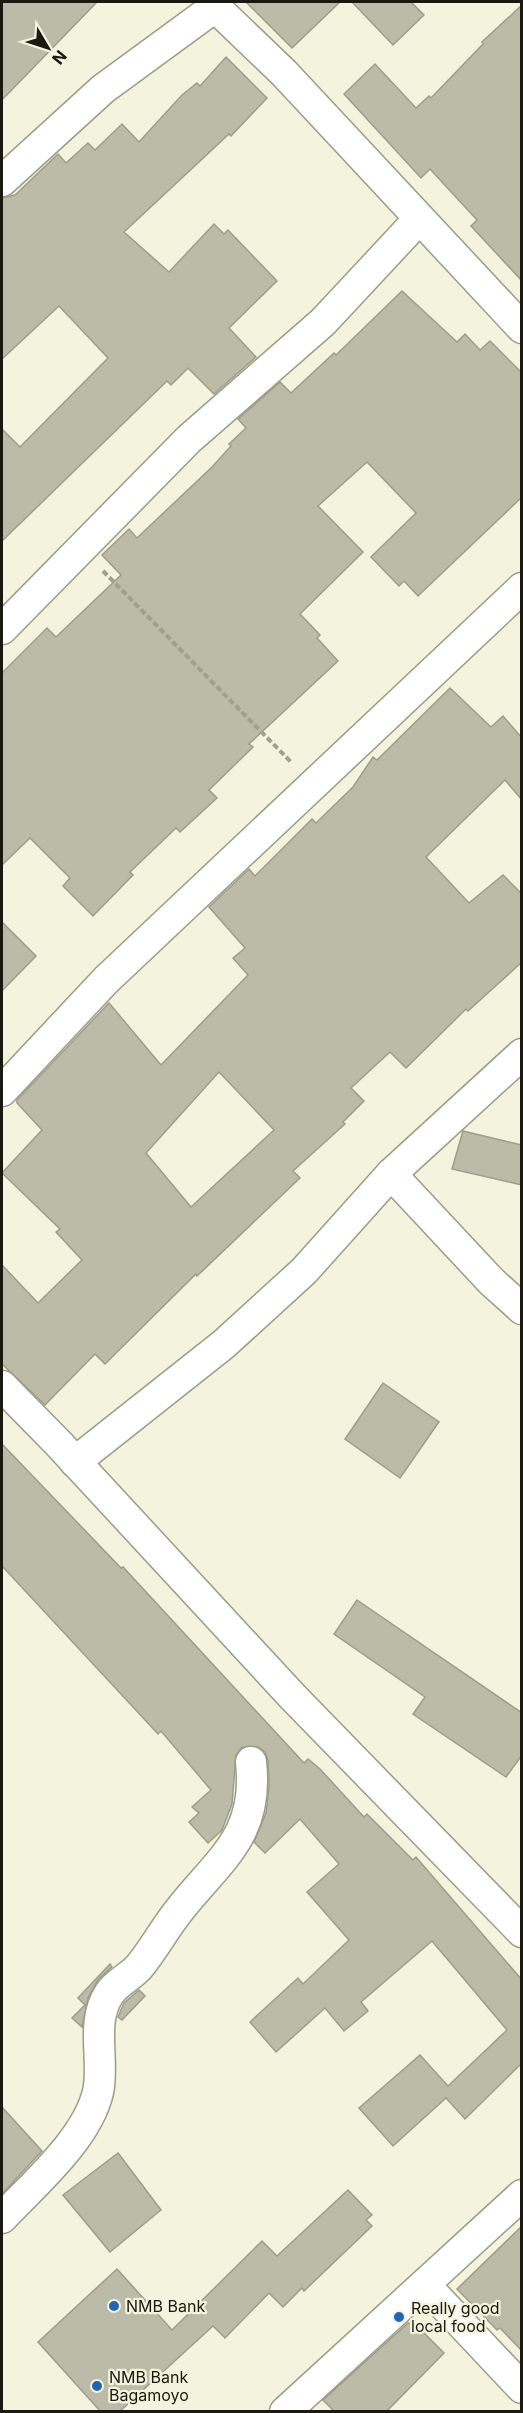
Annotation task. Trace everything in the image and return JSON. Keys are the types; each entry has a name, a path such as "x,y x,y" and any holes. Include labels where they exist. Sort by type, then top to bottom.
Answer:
{"street":[{"path":"2,181 103,89 212,4 284,73 522,328"},
{"path":"2,629 189,440 323,322 419,219"},
{"path":"2,1091 106,980 522,588"},
{"path":"75,1462 224,1344 295,1280 391,1174 522,1053"},
{"path":"391,1174 491,1281 522,1310"},
{"path":"2,1386 293,1697 522,1932"},
{"path":"2,2218 44,2174 91,2113 98,2091 102,2008 109,1992 132,1976 158,1937 219,1864 245,1827 254,1789 251,1762"},
{"path":"285,2412 522,2195"},
{"path":"425,2285 522,2388"}],"path":[{"path":"81,549 170,642 313,784"}],"building":[{"path":"2,2 97,2 2,100"},
{"path":"246,2 340,2 292,48"},
{"path":"352,2 411,2 424,15 393,45"},
{"path":"522,5 522,281 471,226 477,220 430,169 421,178 344,94 375,64 416,108 429,96 431,98 483,44 482,42"},
{"path":"226,57 267,98 231,136 229,134 124,232 169,272 214,224 224,234 228,230 277,281 229,328 256,357 214,394 188,368 171,385 167,381 2,541 2,429 20,447 108,358 59,306 2,359 2,198 15,195 58,154 66,163 88,143 95,150 122,124 139,142 182,95 197,83 200,86"},
{"path":"402,291 457,342 465,334 480,350 490,341 522,373 522,497 418,596 404,581 399,586 371,557 416,513 367,462 318,506 363,552 300,614 320,635 317,638 338,661 249,744 253,747 209,790 217,798 180,832 176,828 130,872 133,875 93,916 63,886 70,878 30,838 2,865 2,673 47,628 56,637 121,575 102,555 129,529 137,538 212,467 231,446 229,444 246,428 238,419 280,382 291,393 334,353 336,355"},
{"path":"450,688 491,727 503,716 522,738 522,800 505,780 426,857 469,903 503,875 522,894 522,962 468,1011 466,1009 406,1068 390,1052 351,1088 364,1101 343,1122 345,1124 293,1171 300,1178 197,1276 196,1274 105,1364 95,1354 45,1405 2,1364 2,1265 38,1303 82,1260 56,1232 60,1229 2,1173 42,1130 17,1103 17,1100 109,1003 161,1065 248,975 233,958 245,948 209,907 249,869 255,876 312,819 316,823 353,787 373,757 377,760","holes":["219,1072 274,1130 191,1207 146,1153"]},
{"path":"2,922 36,956 2,991"},
{"path":"463,1131 522,1145 522,1185 452,1169"},
{"path":"383,1383 439,1422 400,1478 345,1439"},
{"path":"2,1444 121,1568 123,1567 304,1763 308,1759 320,1769 364,1817 367,1814 413,1860 416,1857 522,1980 522,2063 465,2119 446,2098 393,2146 359,2108 420,2055 448,2086 507,2030 432,1941 361,2002 368,2011 344,2031 325,2008 276,2052 250,2022 298,1978 303,1984 349,1940 307,1892 339,1864 300,1819 265,1853 254,1842 266,1813 269,1786 268,1761 265,1752 258,1747 242,1747 236,1755 232,1804 222,1830 208,1843 189,1822 199,1813 192,1807 211,1790 161,1731 158,1734 2,1566"},
{"path":"357,1600 522,1713 522,1755 506,1777 413,1714 425,1697 334,1634"},
{"path":"110,1964 112,1967 98,1980 88,1998 82,2027 72,2018 85,2005 78,1998"},
{"path":"139,1990 145,1996 122,2020 118,2017 124,2003"},
{"path":"2,2107 42,2151 3,2193 2,2192"},
{"path":"118,2153 161,2210 110,2252 63,2195"},
{"path":"348,2190 372,2215 366,2220 372,2226 304,2291 302,2288 283,2307 269,2293 225,2338 213,2326 119,2412 101,2412 38,2342 117,2269 172,2330 262,2241 277,2256"},
{"path":"522,2226 522,2351 500,2328 497,2330 457,2289"},
{"path":"408,2323 416,2325 444,2353 386,2412 335,2412 323,2400"}],"place":[{"name":"NMB Bank","path":"114,2306"},
{"name":"Really good local food","path":"399,2317"},
{"name":"NMB Bank Bagamoyo","path":"97,2386"}]}
